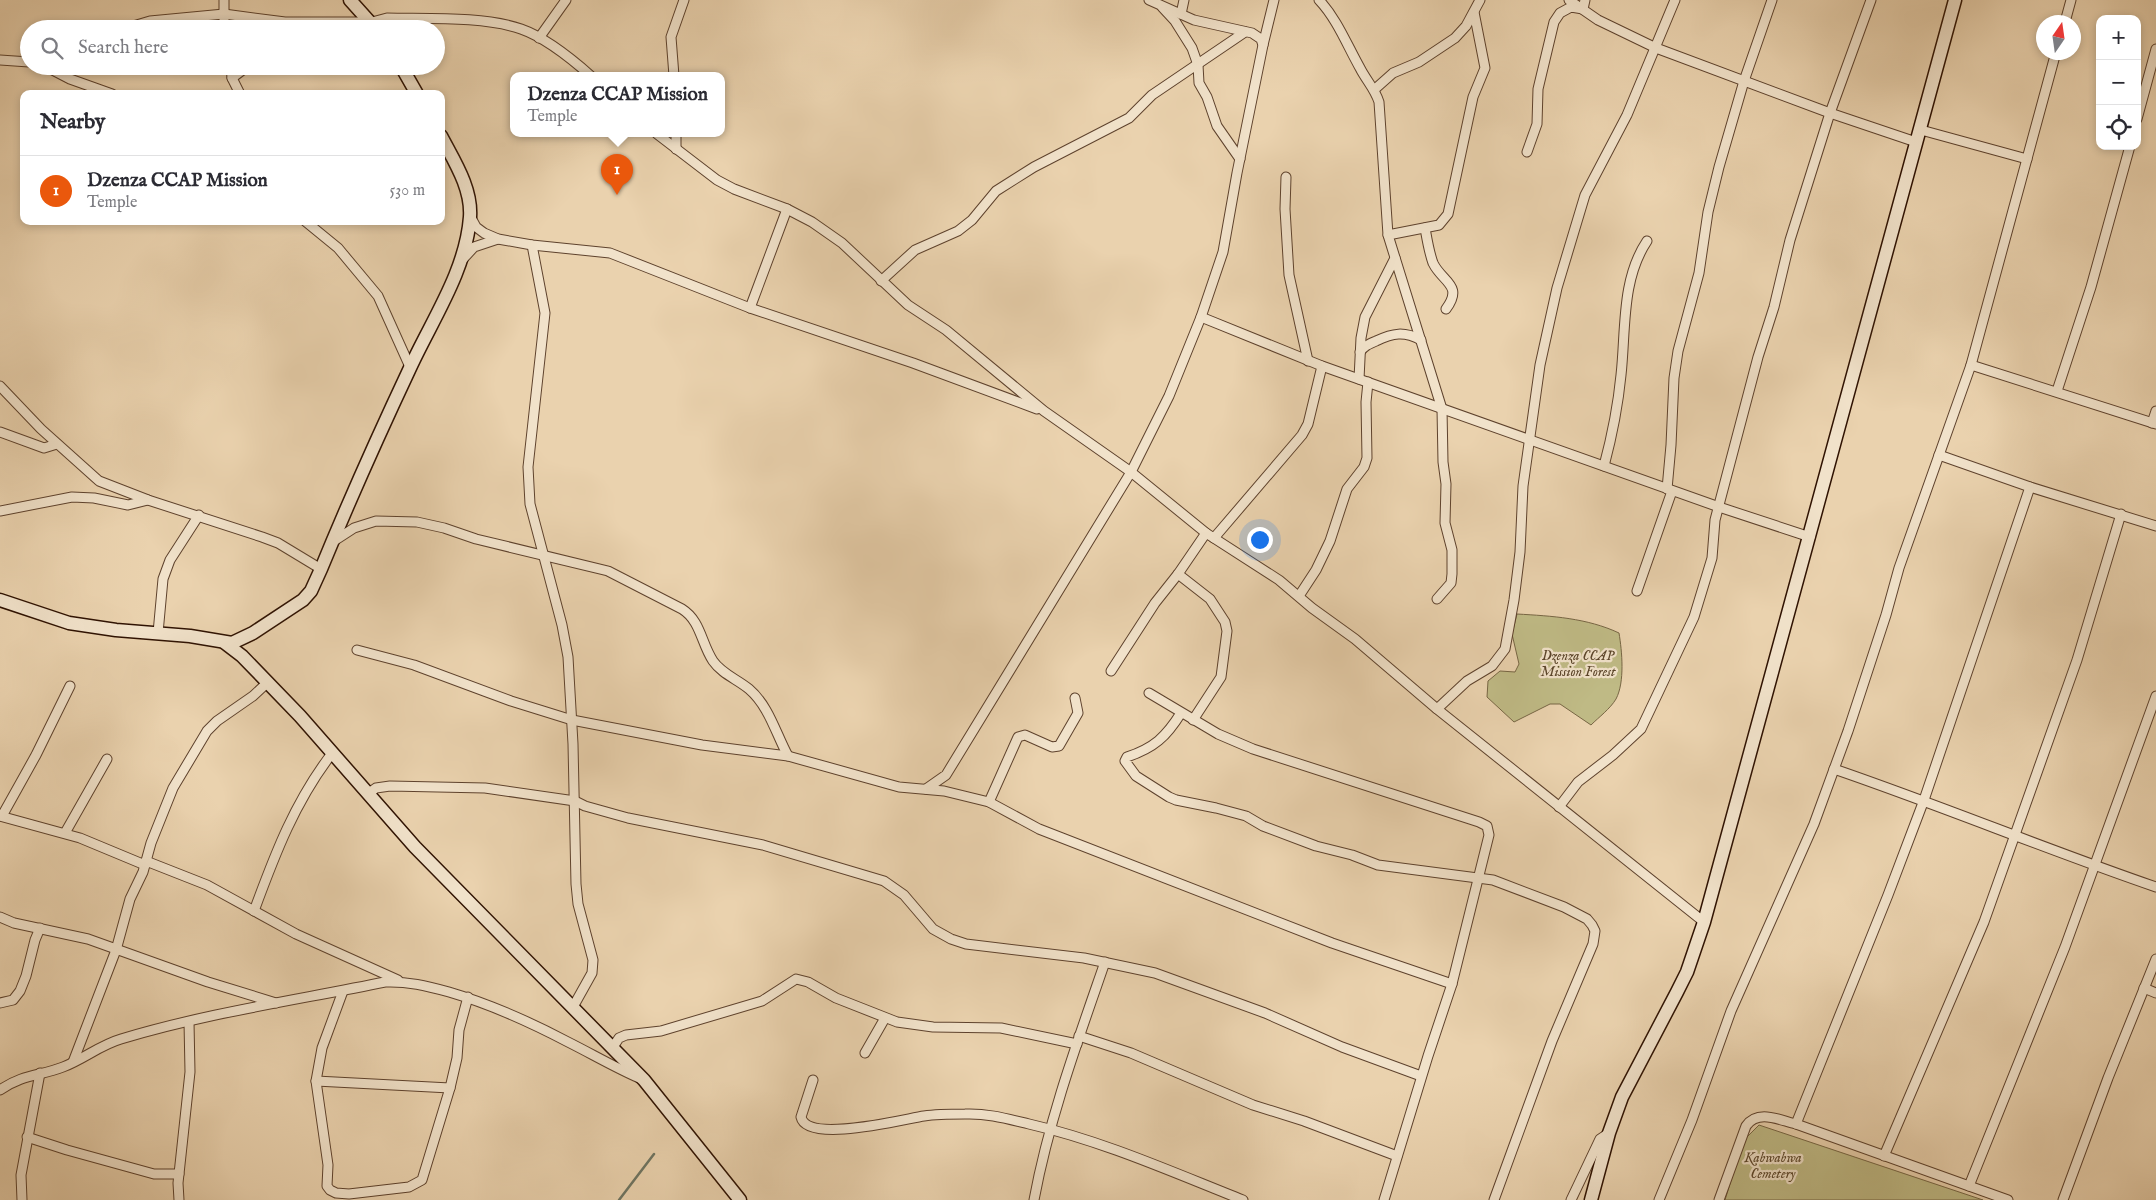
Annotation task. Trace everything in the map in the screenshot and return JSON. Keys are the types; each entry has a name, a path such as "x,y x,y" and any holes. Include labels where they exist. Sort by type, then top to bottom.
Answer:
{"street":[{"path":"224,0 224,20"},
{"path":"350,0 369,20"},
{"path":"539,38 566,0"},
{"path":"674,72 671,38 684,0"},
{"path":"1149,0 1194,20 1257,36 1263,45"},
{"path":"1181,14 1184,0"},
{"path":"926,789 946,775 1131,472 1169,396 1201,317 1226,240 1240,159 1274,0"},
{"path":"1319,0 1332,14 1362,71 1375,89 1379,102 1388,235 1442,408 1443,462 1446,484 1445,523 1452,550 1452,574 1451,583 1437,599"},
{"path":"1375,89 1393,73 1418,62 1455,38 1474,12 1480,0"},
{"path":"1569,0 1584,4 1598,20 1656,48 1830,113 1918,136 2027,159"},
{"path":"1437,709 1467,681 1492,666 1505,649 1518,571 1523,486 1531,440 1540,365 1557,288 1578,213 1601,162 1627,115 1675,0"},
{"path":"1637,591 1669,490 1675,364 1699,273 1712,192 1744,82 1772,0"},
{"path":"1559,808 1578,782 1620,750 1646,722 1696,611 1712,558 1715,520 1738,431 1774,307 1790,240 1830,113 1871,0"},
{"path":"1591,1200 1609,1133 1630,1080 1687,972 1704,922 1956,0"},
{"path":"2067,15 2071,0"},
{"path":"1527,152 1537,124 1538,89 1554,22 1560,13 1584,4"},
{"path":"1161,5 1192,48 1198,65 1199,82 1207,97 1217,126 1240,159"},
{"path":"1388,235 1439,225 1448,214 1473,97 1485,68 1474,12"},
{"path":"168,20 224,14 265,20"},
{"path":"383,20 387,18 429,20"},
{"path":"445,21 493,23 523,29 539,38 586,72"},
{"path":"880,280 915,250 958,231 972,220 996,191 1034,168 1129,118 1152,95 1245,32"},
{"path":"2141,105 2156,49"},
{"path":"0,60 20,61"},
{"path":"1659,1200 1692,1120 1730,1011 1811,833 1834,769 1886,615 1899,568 1971,365 2054,60"},
{"path":"64,75 102,90"},
{"path":"232,75 238,90"},
{"path":"232,78 236,75"},
{"path":"406,75 415,90"},
{"path":"661,137 724,185 787,209 812,222 842,243 908,304 946,330 1044,411 1131,472 1210,535 1279,580 1379,657 1437,709 1704,922"},
{"path":"676,137 676,149"},
{"path":"0,600 69,623 116,630 202,637 225,643 239,641 303,600 311,591 410,367 460,263 465,248 470,216 470,202 466,187 445,144"},
{"path":"2057,391 2091,287 2129,150"},
{"path":"1286,177 1285,210 1289,275 1308,361"},
{"path":"750,308 787,209"},
{"path":"470,216 476,227 498,239 532,245 610,253 750,308 912,363 1044,411"},
{"path":"310,225 338,248 378,296 410,367"},
{"path":"1425,228 1432,260 1437,269 1450,282 1453,289 1451,302 1446,309"},
{"path":"460,263 474,247 498,239"},
{"path":"1604,466 1613,432 1633,268 1647,241"},
{"path":"532,245 545,313 527,480 530,504 565,640 572,720 577,894 583,926 593,960 592,973 573,1007"},
{"path":"1299,596 1316,570 1330,541 1348,489 1364,467 1367,458 1366,402 1360,352 1365,318 1395,258"},
{"path":"1201,317 1308,361 1669,490 1810,537"},
{"path":"1360,352 1366,345 1396,333 1421,340"},
{"path":"1971,365 2154,423 2156,410"},
{"path":"1111,671 1155,603 1178,574 1210,535 1302,436 1308,424 1322,366"},
{"path":"0,386 57,444 99,481 148,500 199,515 278,543 321,569"},
{"path":"0,432 44,448 57,444"},
{"path":"1939,455 2030,487 2156,526"},
{"path":"1796,1124 1924,800 2030,487"},
{"path":"0,511 72,498 94,498 128,505 148,500"},
{"path":"0,502 16,507"},
{"path":"1884,1156 1981,930 2076,660 2121,514"},
{"path":"158,633 162,579 170,560 199,515"},
{"path":"332,542 342,534 365,523 402,520 444,528 476,539 608,571 686,611 697,624 707,650 720,670 749,689 762,702 788,756"},
{"path":"1178,574 1210,600 1225,622 1227,631 1222,677 1193,720"},
{"path":"225,643 242,656 333,752 416,847 644,1080 740,1200"},
{"path":"357,650 414,665 511,701 572,720 702,745 788,756 899,787 957,794 989,802 1039,829 1332,943 1452,984"},
{"path":"73,1062 116,950 130,899 146,863 173,788 207,731 217,721 253,696 267,683"},
{"path":"70,686 36,755 1,816 65,833 207,884 305,938 401,981 468,997 505,1012 644,1080"},
{"path":"1148,693 1218,734 1253,749 1487,826 1490,835 1452,984 1421,1076 1384,1200"},
{"path":"1969,1186 2014,1076 2156,696"},
{"path":"989,802 1018,737 1025,735 1052,747 1059,746 1078,713 1075,698"},
{"path":"1181,713 1162,738 1147,750 1126,757 1125,761 1136,776 1169,797 1246,816 1263,826 1316,846 1352,855 1378,865 1493,880 1564,907 1587,919 1595,931 1593,944 1552,1041 1494,1200"},
{"path":"254,911 273,859 302,796 333,752"},
{"path":"65,833 107,759"},
{"path":"1834,769 1924,800 2094,866 2156,887"},
{"path":"369,793 376,788 390,786 484,788 575,801 585,806 628,818 763,845 884,881 904,895 933,929 960,942 1105,962 1155,973 1265,1013 1342,1047 1421,1076"},
{"path":"0,918 88,940 208,982 279,1004"},
{"path":"0,1002 13,1000 20,991 40,928"},
{"path":"2063,1200 2108,1078 2156,959"},
{"path":"1034,1200 1051,1129 1078,1040 1105,962"},
{"path":"613,1047 619,1038 626,1035 661,1031 762,1001 796,979 808,982 821,990 897,1022 932,1027 1000,1028 1078,1040 1131,1053 1253,1105 1304,1121 1397,1156"},
{"path":"0,1090 25,1076 62,1068 96,1048 121,1039 188,1022 401,981"},
{"path":"2144,988 2156,993"},
{"path":"343,991 322,1048 316,1081 328,1165 327,1186 336,1193 349,1194 409,1187 422,1180 450,1088 457,1058 459,1030 468,997"},
{"path":"866,1053 886,1018"},
{"path":"179,1200 179,1174 190,1072 188,1022"},
{"path":"22,1200 21,1175 40,1072"},
{"path":"812,1080 801,1118 802,1122 807,1125 828,1129 860,1129 926,1116 969,1114 1002,1118 1051,1129 1117,1150 1243,1200"},
{"path":"316,1081 450,1088"},
{"path":"1719,1200 1733,1158 1751,1120 1759,1116 1796,1124 2008,1200"},
{"path":"1571,1200 1600,1139 1609,1133"},
{"path":"27,1137 154,1174 179,1174"}],"green space":[{"name":"Dzenza CCAP Mission Forest","path":"1517,614 1582,621 1619,633 1622,666 1619,692 1611,706 1591,725 1560,704 1550,704 1514,722 1487,697 1488,681 1500,671 1515,672 1519,664 1512,634"},
{"name":"Kabwabwa Cemetery","path":"1759,1125 1983,1200 1725,1200 1743,1141"}],"waterway":[{"path":"619,1200 654,1154"}],"place":[{"name":"Dzenza CCAP Mission","path":"617,195"}]}
